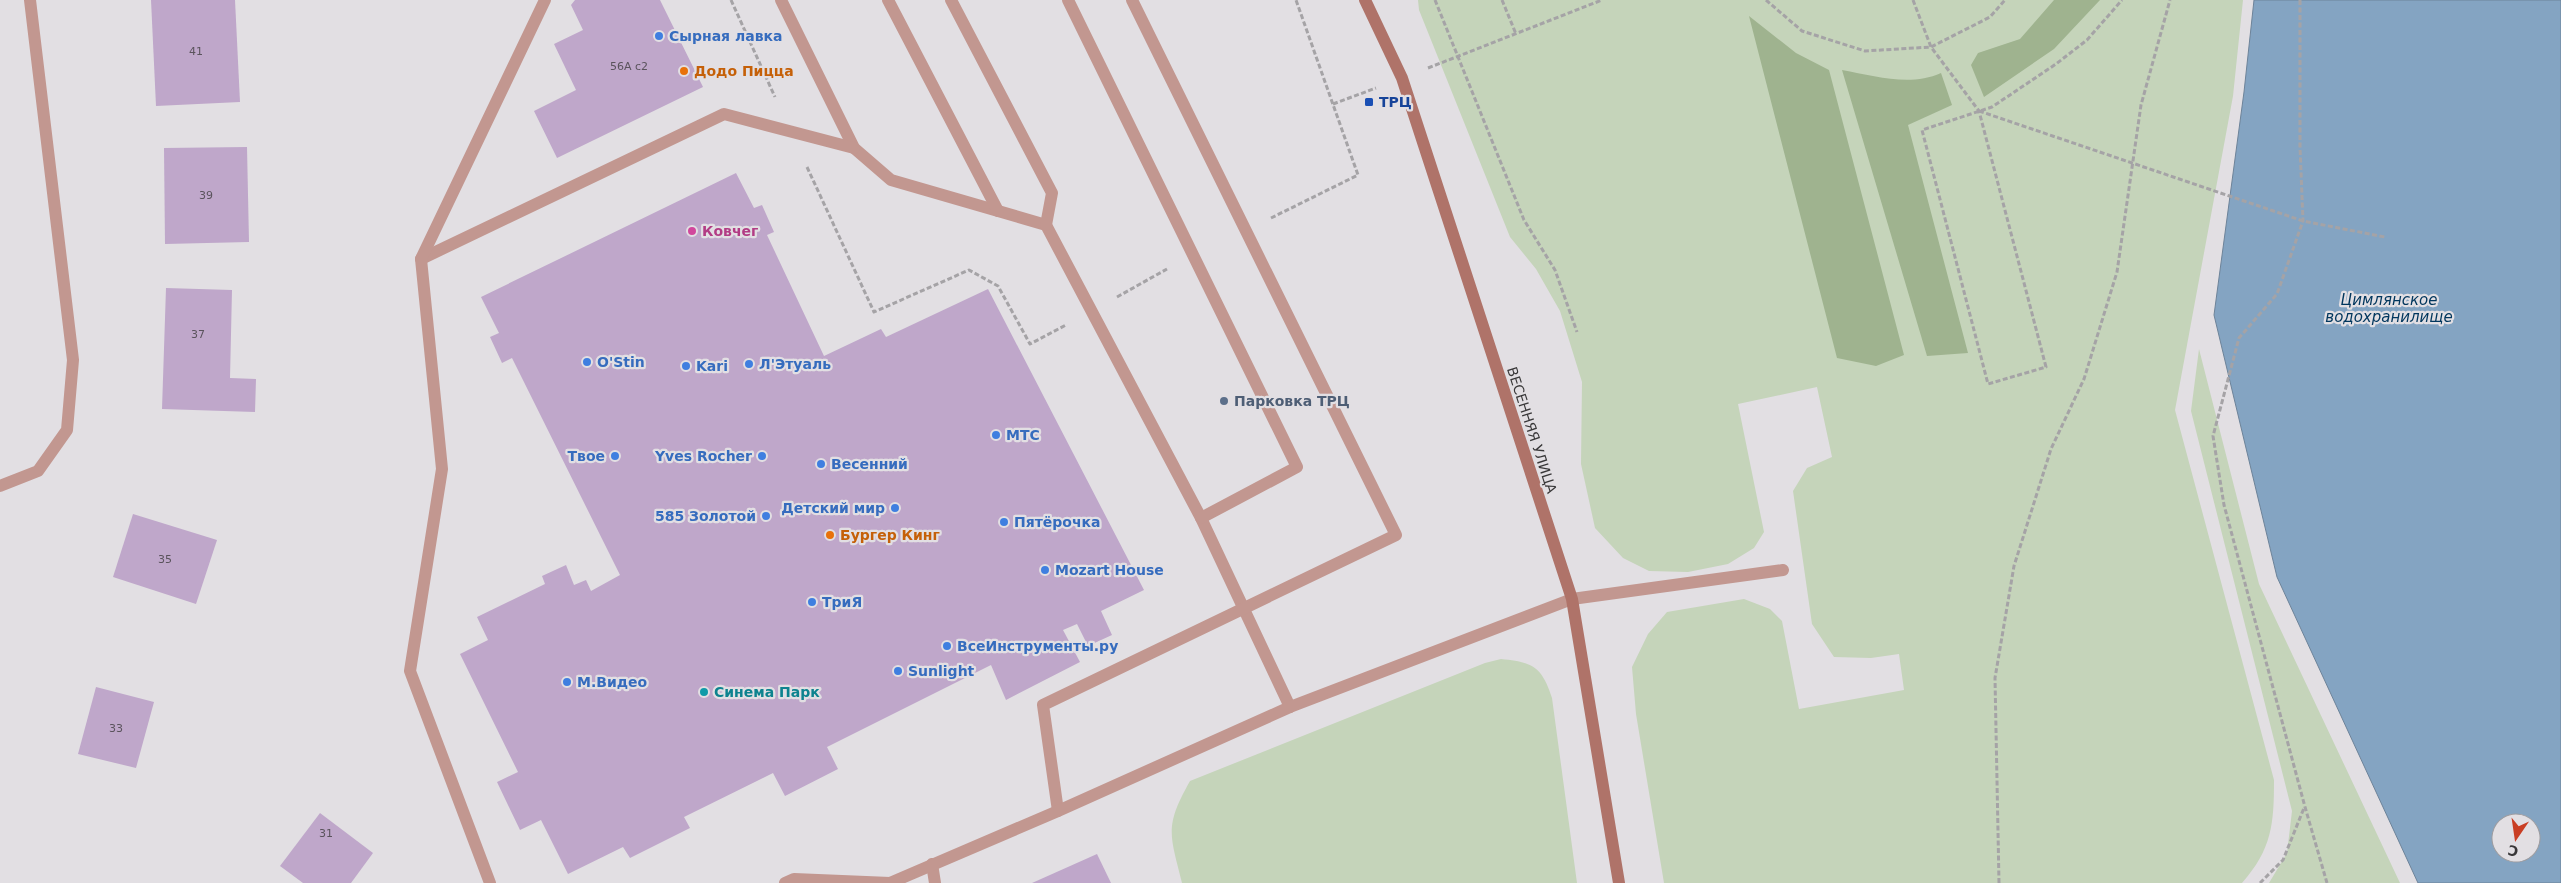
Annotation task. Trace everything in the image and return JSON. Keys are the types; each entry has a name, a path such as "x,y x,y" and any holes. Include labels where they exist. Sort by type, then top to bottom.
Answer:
{"street":[{"path":"0,486 38,471 67,430 73,360 30,0"},
{"path":"490,883 410,671 442,470 421,259 545,0"},
{"path":"781,0 854,148 891,180 1046,225"},
{"path":"888,0 998,211"},
{"path":"951,0 1052,193 1046,225 1201,518 1290,707"},
{"path":"1068,0 1297,467 1201,518"},
{"path":"1058,811 1043,705 1396,535 1132,0"},
{"name":"ВЕСЕННЯЯ УЛИЦА","path":"1365,0 1402,78 1572,600 1619,883"},
{"path":"421,259 724,114 854,148"},
{"path":"784,883 794,879 890,883 1058,811 1290,707 1572,600 1783,570"},
{"path":"932,864 935,883"}],"path":[{"path":"1435,0 1524,220 1555,270 1577,332"},
{"path":"1502,0 1516,34"},
{"path":"1333,104 1602,0"},
{"path":"1766,0 1802,31 1865,51 1931,47 1990,17 2005,0"},
{"path":"1913,0 1931,47 1979,111 2046,367 1988,384 1922,130 1979,111 1992,107 2087,40 2122,0"},
{"path":"2000,883 1996,678 2014,566 2051,449 2084,379 2117,272 2141,105 2170,0"},
{"path":"2300,0 2300,147 2303,221 2277,294 2239,338 2213,436 2224,505 2305,807 2328,883"},
{"path":"1979,111 2303,221 2385,237"},
{"path":"2260,883 2283,860 2305,807"}],"green space":[{"path":"1418,0 2243,0 2233,96 2175,410 2274,780 2272,823 2269,835 2260,859 2242,883 1664,883 1636,714 1632,667 1648,634 1667,612 1744,599 1770,609 1782,621 1799,709 1904,690 1899,654 1871,658 1834,657 1812,624 1793,491 1807,468 1832,457 1817,387 1738,404 1764,532 1754,548 1728,564 1688,572 1649,571 1623,558 1595,528 1581,464 1582,382 1560,311 1536,269 1510,237 1419,10"},
{"path":"2054,0 2100,0 2054,49 1984,97 1971,65 1978,53 2020,39"},
{"path":"1749,16 1796,53 1829,70 1904,355 1876,366 1837,358"},
{"path":"1842,70 1905,80 1929,77 1941,73 1952,105 1908,125 1968,353 1927,356"},
{"path":"2199,349 2259,584 2400,883 2269,883 2287,853 2292,811 2191,411"},
{"path":"1501,659 1529,664 1535,668 1544,679 1552,698 1577,883 1182,883 1172,841 1172,831 1176,809 1190,781 1485,663"}],"water":[{"name":"Цимлянское водохранилище","path":"2254,0 2561,0 2561,883 2418,883 2277,577 2214,315 2244,92"}],"building":[{"path":"151,0 235,0 240,102 156,106"},
{"path":"575,0 660,0 703,87 557,158 534,111 576,90 554,44 583,30 571,5"},
{"path":"247,147 249,242 165,244 164,148"},
{"name":"Весенний","path":"736,173 754,208 762,205 774,232 767,235 824,356 881,329 886,337 988,289 1144,590 1101,611 1112,635 1088,646 1077,624 1063,630 1080,662 1006,700 991,665 827,747 838,769 785,796 773,773 684,817 690,828 630,858 623,847 568,874 541,820 520,830 497,782 518,772 460,654 488,640 477,617 545,584 542,576 566,565 574,585 586,580 591,591 620,575 512,358 502,363 490,337 499,333 481,297"},
{"path":"166,288 232,290 230,378 256,379 255,412 162,409"},
{"path":"133,514 217,540 196,604 113,577"},
{"path":"96,687 154,702 136,768 78,754"},
{"path":"320,813 373,853 351,883 303,883 280,866"},
{"path":"1097,854 1111,883 1032,883"}],"place":[{"name":"Сырная лавка","path":"659,36"},
{"name":"Додо Пицца","path":"684,71"},
{"name":"ТРЦ","path":"1369,102"},
{"name":"Ковчег","path":"692,231"},
{"name":"O'Stin","path":"587,362"},
{"name":"Л'Этуаль","path":"749,364"},
{"name":"Kari","path":"686,366"},
{"name":"Парковка ТРЦ","path":"1224,401"},
{"name":"МТС","path":"996,435"},
{"name":"Твое","path":"615,456"},
{"name":"Yves Rocher","path":"762,456"},
{"name":"Весенний","path":"821,464"},
{"name":"Детский мир","path":"895,508"},
{"name":"585 Золотой","path":"766,516"},
{"name":"Пятёрочка","path":"1004,522"},
{"name":"Бургер Кинг","path":"830,535"},
{"name":"Mozart House","path":"1045,570"},
{"name":"ТриЯ","path":"812,602"},
{"name":"ВсеИнструменты.ру","path":"947,646"},
{"name":"Sunlight","path":"898,671"},
{"name":"М.Видео","path":"567,682"},
{"name":"Синема Парк","path":"704,692"}]}
